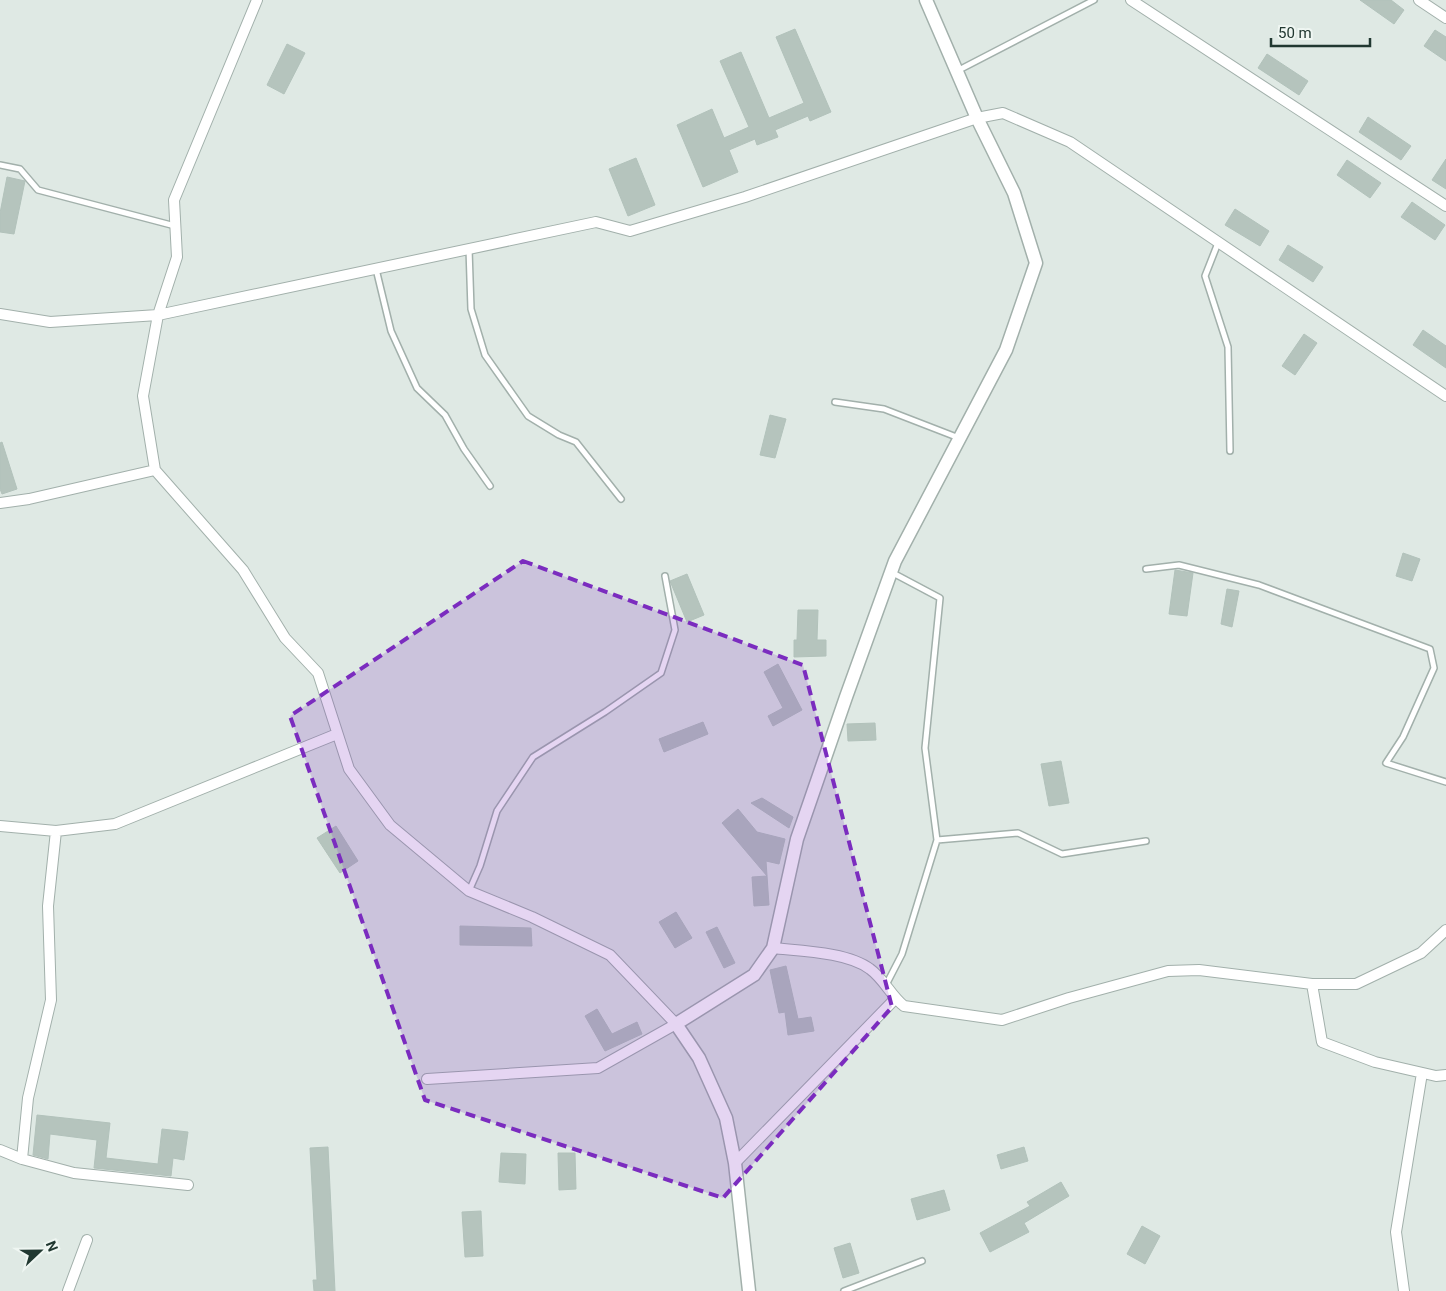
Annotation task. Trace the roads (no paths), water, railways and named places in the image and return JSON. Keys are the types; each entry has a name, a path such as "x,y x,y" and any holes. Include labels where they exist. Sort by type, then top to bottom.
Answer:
{"street":[{"path":"257,0 174,200 176,257 158,315 143,396 155,470 243,570 285,638 318,674 349,769 390,825 469,891 532,917 610,955 676,1024 700,1058 726,1118 735,1163 749,1291"},
{"path":"427,1079 598,1068 676,1024 754,975 773,948 797,839 895,561 1006,350 1036,263 1014,193 977,118 926,0"},
{"path":"1131,0 1446,206"},
{"path":"1419,0 1446,18"},
{"path":"0,314 50,322 158,315 596,222 630,231 745,196 977,118 1003,113 1070,142 1446,396"},
{"path":"0,503 29,499 155,470"},
{"path":"0,826 56,831 114,824 337,734"},
{"path":"22,1159 28,1098 51,1000 48,906 56,831"},
{"path":"773,948 840,956 870,968 895,999 904,1006 1002,1020 1069,998 1168,971 1199,970 1312,984 1356,984 1421,953 1446,930"},
{"path":"1312,984 1322,1042 1375,1062 1436,1076 1446,1074"},
{"path":"735,1163 895,999"},
{"path":"1404,1291 1396,1232 1422,1073"},
{"path":"0,1150 22,1159 74,1174 188,1185"},
{"path":"68,1291 87,1240"}],"lane":[{"path":"957,71 1094,0"},
{"path":"0,165 20,169 38,190 175,226"},
{"path":"1218,242 1205,276 1228,347 1230,451"},
{"path":"469,249 471,309 485,355 528,416 559,435 576,442 621,499"},
{"path":"376,268 391,331 417,388 445,416 464,449 490,486"},
{"path":"835,402 884,409 960,438"},
{"path":"1146,569 1179,565 1259,585 1430,649 1434,668 1402,737 1386,763 1446,782"},
{"path":"886,986 902,954 937,840 926,748 940,598 891,572"},
{"path":"469,891 480,866 497,811 533,756 605,712 661,673 675,630 665,576"},
{"path":"937,840 1018,833 1062,854 1146,841"},
{"path":"844,1291 922,1261"}]}
